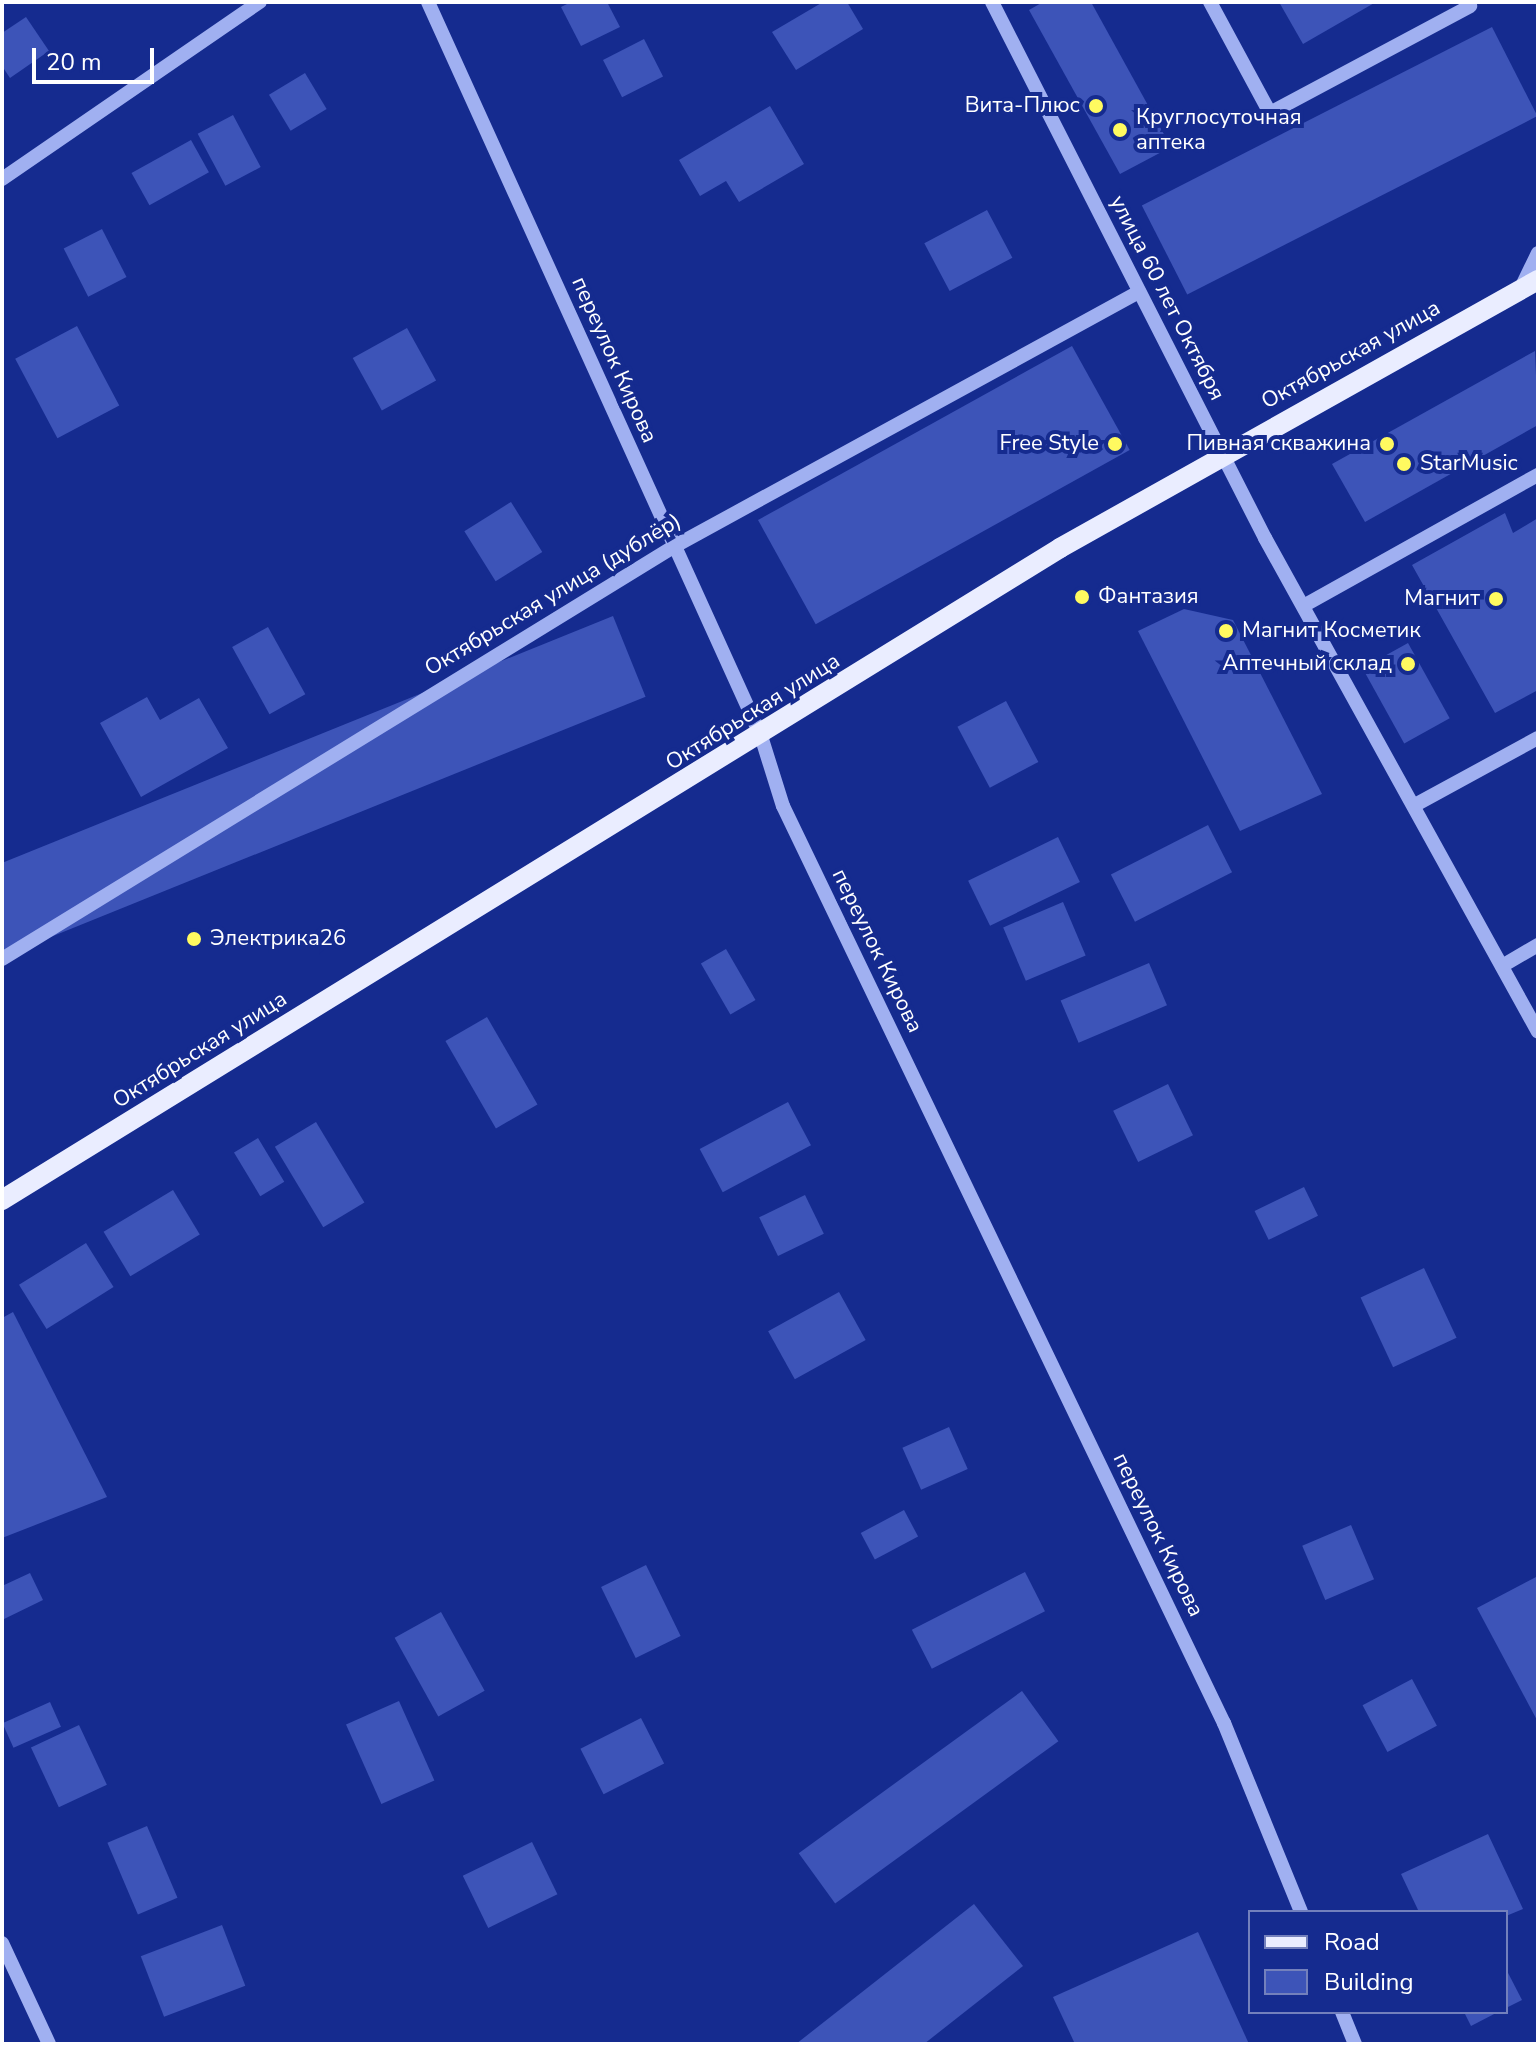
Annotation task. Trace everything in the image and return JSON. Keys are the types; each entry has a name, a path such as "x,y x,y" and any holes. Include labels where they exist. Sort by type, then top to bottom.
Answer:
{"main road":[{"name":"Октябрьская улица","path":"2,1200 1221,452 1532,286"}],"street":[{"path":"2,179 260,2"},
{"name":"переулок Кирова","path":"428,2 761,736 783,806 1224,1723 1300,1910"},
{"name":"улица 60 лет Октября","path":"992,2 1221,452 1538,1032"},
{"path":"1210,2 1270,113 1470,6"},
{"path":"1532,286 1538,253"},
{"name":"Октябрьская улица (дублёр)","path":"2,959 675,546 1139,292"},
{"path":"1305,605 1538,475"},
{"path":"1415,805 1538,738"},
{"path":"1502,966 1538,945"},
{"path":"2,1943 49,2044"},
{"path":"1343,2014 1355,2044"}],"building":[{"path":"571,2 607,2 620,27 581,46 561,7"},
{"path":"823,2 847,2 863,29 796,70 772,32"},
{"path":"1043,2 1091,2 1171,147 1120,174 1029,10"},
{"path":"1279,2 1376,2 1303,44"},
{"path":"26,17 49,51 10,78 2,66 2,33"},
{"path":"1492,27 1537,116 1187,295 1142,205"},
{"path":"644,39 663,76 622,97 603,60"},
{"path":"305,73 327,109 291,131 269,95"},
{"path":"770,106 804,164 739,202 726,181 700,196 679,160"},
{"path":"233,115 261,167 225,186 198,134"},
{"path":"191,140 209,172 149,205 132,173"},
{"path":"987,210 1012,258 950,291 924,243"},
{"path":"102,229 127,277 88,297 64,249"},
{"path":"77,326 119,405 57,438 15,359"},
{"path":"407,328 436,380 382,411 353,358"},
{"path":"1072,346 1130,450 816,624 758,520"},
{"path":"1535,351 1538,425 1365,522 1332,464"},
{"path":"511,502 542,552 496,581 464,531"},
{"path":"1505,513 1513,533 1538,518 1538,690 1495,713 1412,565"},
{"path":"1184,609 1233,620 1322,794 1240,831 1138,631"},
{"path":"613,616 646,697 2,957 2,863"},
{"path":"268,627 305,694 269,714 232,647"},
{"path":"1408,643 1450,718 1404,743 1363,668"},
{"path":"147,697 160,720 199,698 228,748 141,797 100,723"},
{"path":"1006,701 1038,762 990,788 957,727"},
{"path":"1208,825 1232,872 1135,922 1111,874"},
{"path":"1058,837 1080,882 990,926 968,881"},
{"path":"1063,902 1086,955 1026,981 1003,927"},
{"path":"726,949 756,1000 730,1015 701,964"},
{"path":"1149,963 1167,1005 1079,1043 1061,1001"},
{"path":"487,1017 538,1104 496,1128 445,1041"},
{"path":"1168,1084 1193,1135 1138,1162 1113,1111"},
{"path":"788,1102 811,1145 723,1192 700,1149"},
{"path":"316,1122 364,1203 323,1227 275,1147"},
{"path":"258,1138 284,1182 260,1196 234,1152"},
{"path":"1304,1187 1318,1216 1269,1240 1255,1211"},
{"path":"173,1190 200,1235 130,1276 104,1232"},
{"path":"805,1195 824,1234 778,1256 759,1217"},
{"path":"86,1243 114,1287 47,1329 19,1285"},
{"path":"1424,1268 1457,1338 1393,1367 1361,1298"},
{"path":"839,1292 866,1340 795,1379 768,1331"},
{"path":"13,1312 107,1497 2,1538 2,1318"},
{"path":"949,1427 968,1469 921,1490 902,1448"},
{"path":"904,1510 918,1536 875,1559 861,1533"},
{"path":"1351,1525 1374,1579 1325,1600 1302,1546"},
{"path":"646,1565 681,1636 636,1658 601,1587"},
{"path":"1025,1572 1045,1611 932,1669 912,1630"},
{"path":"30,1573 43,1600 2,1620 2,1586"},
{"path":"1538,1576 1538,1722 1477,1608"},
{"path":"441,1612 485,1691 438,1716 395,1638"},
{"path":"1412,1679 1437,1726 1387,1752 1363,1705"},
{"path":"1022,1691 1058,1741 835,1903 799,1853"},
{"path":"399,1701 434,1780 381,1804 346,1725"},
{"path":"50,1702 61,1727 13,1748 2,1723"},
{"path":"641,1718 664,1763 604,1794 580,1749"},
{"path":"79,1725 107,1785 59,1807 31,1747"},
{"path":"147,1826 177,1898 138,1915 107,1843"},
{"path":"1488,1834 1523,1909 1508,1915 1508,1910 1418,1910 1401,1874"},
{"path":"532,1842 557,1894 488,1928 463,1876"},
{"path":"974,1904 1023,1966 924,2044 796,2044"},
{"path":"222,1925 245,1986 164,2017 141,1956"},
{"path":"1198,1932 1249,2044 1075,2044 1053,1997"},
{"path":"1508,1973 1522,2000 1508,2007"},
{"path":"1465,2014 1494,2014 1471,2026"}],"place":[{"name":"Вита-Плюс","path":"1096,106"},
{"name":"Круглосуточная аптека","path":"1120,130"},
{"name":"Free Style","path":"1115,444"},
{"name":"Пивная скважина","path":"1387,444"},
{"name":"StarMusic","path":"1404,464"},
{"name":"Фантазия","path":"1082,597"},
{"name":"Магнит","path":"1496,599"},
{"name":"Магнит Косметик","path":"1226,631"},
{"name":"Аптечный склад","path":"1408,664"},
{"name":"Электрика26","path":"194,939"}]}
